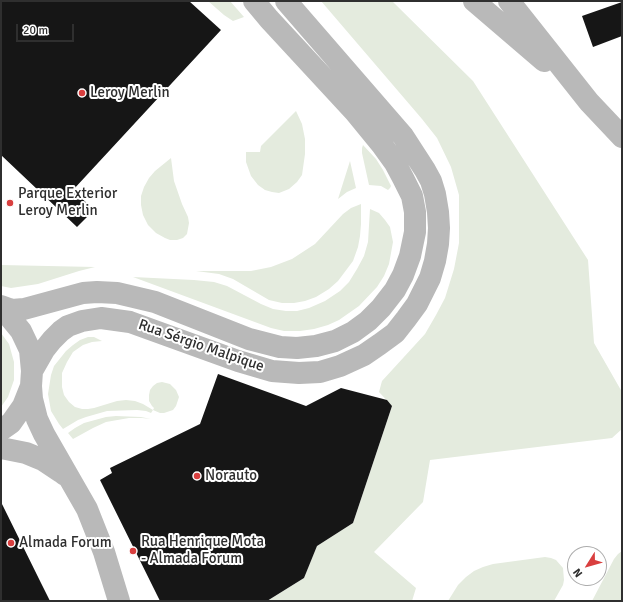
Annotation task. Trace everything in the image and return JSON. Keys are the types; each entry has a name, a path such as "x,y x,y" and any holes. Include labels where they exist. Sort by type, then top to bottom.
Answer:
{"street":[{"name":"Rua Sérgio Malpique","path":"1,306 12,310 24,309 83,293 117,293 155,302 249,339 280,347 297,348 316,346 353,332 368,321 381,308 395,290 403,275 410,256 415,232 415,212 412,196 395,163 382,145 355,112 254,1"},
{"name":"Rua Sérgio Malpique","path":"1,430 11,423 23,406 44,350 61,331 68,326 82,321 101,318 130,322 238,362 272,371 299,373 320,372 340,366 364,355 380,344 394,333 417,304 430,278 438,244 438,212 431,181 403,136 286,1"},
{"path":"474,1 589,102"},
{"path":"509,1 589,102 622,138"},
{"path":"1,310 8,314 21,331 30,350 32,399 37,419 87,509 106,557 119,601"},
{"path":"1,448 26,453 43,460 61,472 72,483"}],"shaded area":[{"path":"208,1 230,1 244,17 233,21"},
{"path":"321,1 392,1 473,81 588,260 594,343 622,392 622,429 612,438 430,460 423,502 374,552 416,588 412,601 267,601 304,578 317,546 353,523 392,406 379,392 382,381 425,334 436,315 445,298 454,269 459,243 459,195 451,167 437,138"},
{"path":"296,111 302,124 305,139 305,154 302,175 289,189 279,193 265,190 258,185 251,176 246,162 246,152 260,152 261,146"},
{"path":"363,145 376,159 383,170 391,186 388,190 381,186 369,185 362,153"},
{"path":"171,158 174,181 189,223 187,234 183,238 177,240 170,240 156,233 148,225 143,215 141,205 141,196 149,178"},
{"path":"350,161 356,188 347,192 338,199"},
{"path":"361,204 360,236 353,261 338,281 316,297 294,303 282,303 269,300 233,279 219,274 196,271 251,271 271,267 292,259 315,244 343,214 351,208"},
{"path":"370,209 379,213 390,227 393,242 389,264 377,287 359,306 339,320 328,325 300,331 284,331 271,328 133,277 214,282 227,286 273,309 297,311 309,308 325,301 340,291 349,282 364,256 368,242"},
{"path":"1,265 95,267 38,284 11,288 1,286"},
{"path":"1,333 9,344 14,362 14,380 8,397 1,407"},
{"path":"88,337 94,337 102,341 83,345 73,352 62,373 62,387 64,395 69,402 75,407 88,409 117,401 135,401 153,410 151,413 137,410 107,411 78,420 63,429 51,411 48,394 51,375 54,366 66,351 80,340"},
{"path":"162,382 170,384 176,390 179,397 176,406 173,410 164,413 153,410 154,408 149,401 150,390 157,383"},
{"path":"116,416 151,419 129,418 106,422 73,439 68,433 84,423"},
{"path":"622,551 622,601 592,601 600,586 607,586 607,572 618,554"},
{"path":"545,557 556,560 563,568 563,585 554,601 448,601 458,585 474,571 493,564"}],"building":[{"name":"Leroy Merlin","path":"1,1 189,1 221,30 73,190 94,210 77,227 1,155"},
{"path":"622,2 622,36 593,47 582,16"},
{"path":"218,374 306,406 341,388 387,400 392,406 353,523 317,546 304,578 267,601 160,601 100,480 112,473 110,468 200,424"},
{"name":"Almada Forum","path":"1,502 41,583 50,601 1,601"}],"place":[{"name":"Leroy Merlin","path":"82,93"},
{"name":"Parque Exterior Leroy Merlin","path":"10,203"},
{"name":"Norauto","path":"197,476"},
{"name":"Almada Forum","path":"11,543"},
{"name":"Rua Henrique Mota - Almada Forum","path":"133,551"}]}
